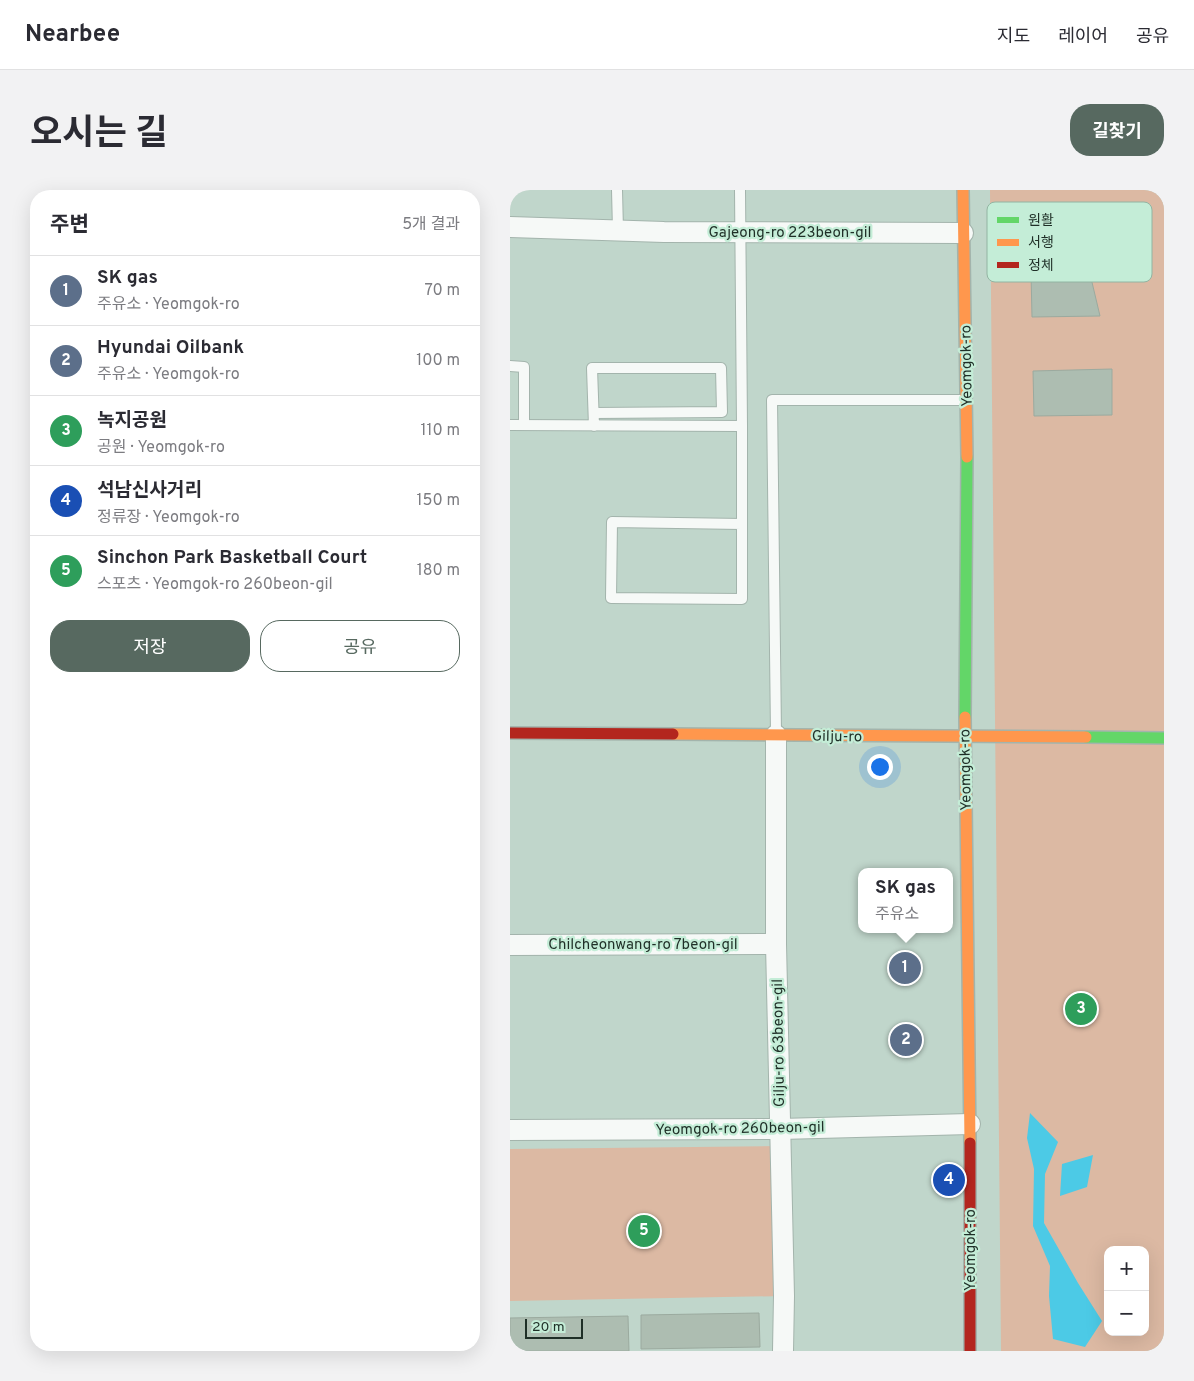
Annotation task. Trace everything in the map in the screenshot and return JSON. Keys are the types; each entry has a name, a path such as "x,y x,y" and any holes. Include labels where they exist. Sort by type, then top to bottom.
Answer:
{"street":[{"name":"Yeomgok-ro","path":"963,190 967,400 965,737 970,1124 970,1351"},
{"name":"Gajeong-ro 223beon-gil","path":"510,227 741,232 963,233"},
{"name":"Gilju-ro","path":"510,733 1164,738"},
{"name":"Gilju-ro 63beon-gil","path":"776,736 776,944 784,1296 783,1351"},
{"name":"Chilcheonwang-ro 7beon-gil","path":"510,945 776,944"},
{"name":"Yeomgok-ro 260beon-gil","path":"510,1130 780,1129 970,1124"}],"lane":[{"path":"617,190 618,230"},
{"path":"740,190 741,232 742,426 742,524 733,524 724,524 612,522 611,598 742,599 742,532 742,522 742,512 742,503 742,493 742,484 742,474 742,464 742,455 742,445 742,435 742,426"},
{"path":"510,366 524,367 524,425"},
{"path":"594,412 722,412 721,368 592,368 594,426"},
{"path":"776,736 772,400 967,400"},
{"path":"510,425 742,426"}],"shaded area":[{"path":"990,190 1164,190 1164,1351 1001,1351 991,282 1152,282 1152,202 990,202"},
{"path":"780,1146 784,1296 510,1301 510,1149"}],"water":[{"path":"1030,1113 1058,1142 1045,1174 1044,1223 1102,1321 1085,1347 1053,1339 1049,1296 1050,1266 1033,1226 1034,1169 1027,1138"},
{"path":"1093,1155 1087,1187 1060,1196 1062,1164"}],"building":[{"path":"1031,282 1092,282 1100,316 1032,317"},
{"path":"1112,369 1112,415 1034,416 1033,371"},
{"path":"759,1313 760,1347 641,1349 641,1315"},
{"path":"628,1316 629,1351 510,1351 510,1318"}],"traffic: fast":[{"path":"965,717 967,457"},
{"path":"1086,737 1164,738"}],"traffic: slow":[{"path":"963,190 967,457"},
{"path":"965,717 970,1143"},
{"path":"673,734 1086,737"}],"traffic: jam":[{"path":"510,733 673,734"},
{"path":"970,1143 970,1351"}],"place":[{"name":"SK gas","path":"905,968"},
{"name":"녹지공원","path":"1081,1009"},
{"name":"Hyundai Oilbank","path":"906,1040"},
{"name":"석남신사거리","path":"949,1180"},
{"name":"Sinchon Park Basketball Court","path":"644,1231"}]}
